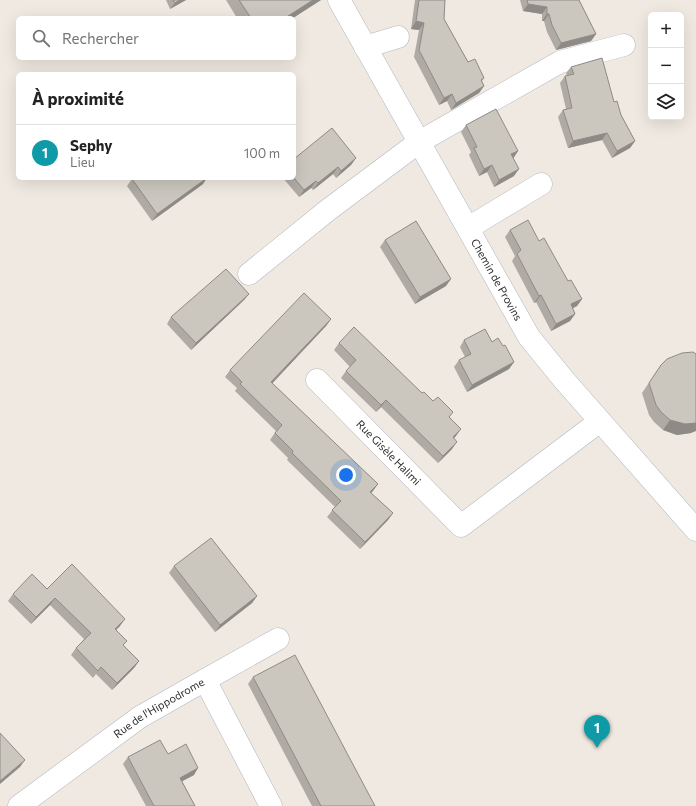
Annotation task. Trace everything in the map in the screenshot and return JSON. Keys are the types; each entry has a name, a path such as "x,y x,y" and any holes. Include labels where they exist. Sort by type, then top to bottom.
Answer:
{"street":[{"name":"Chemin de Provins","path":"339,0 365,48 399,89 419,142 529,337 564,380 696,530"},
{"path":"365,48 398,37"},
{"path":"249,274 328,210 419,142 560,62 624,45"},
{"path":"468,228 541,184"},
{"name":"Rue Gisèle Halimi","path":"317,380 461,526 600,421"},
{"path":"205,680 278,640"},
{"name":"Rue de l'Hippodrome","path":"19,806 140,718 205,680 271,806"}],"building":[{"path":"173,0 180,0 175,3"},
{"path":"239,0 313,0 288,16 250,16"},
{"path":"419,0 445,0 444,19 468,62 475,59 484,78 481,80 484,86 456,103 452,94 444,98 419,50 424,23 416,21"},
{"path":"527,0 579,0 596,34 561,43 552,25 549,14 547,14 547,7 528,4"},
{"path":"602,58 614,102 617,101 621,115 635,141 617,151 607,133 573,141 563,110 572,108 565,76 574,74 571,67"},
{"path":"496,109 518,151 511,154 519,169 499,180 492,165 484,169 474,148 477,147 466,125"},
{"path":"332,128 356,158 341,171 338,167 318,183 316,181 304,190 296,180 296,157"},
{"path":"133,180 204,180 157,214"},
{"path":"528,220 539,241 544,238 568,281 571,280 582,299 571,304 575,314 556,324 541,295 539,296 517,254 521,250 510,230"},
{"path":"416,221 451,279 420,297 385,240"},
{"path":"226,269 249,294 196,343 171,317"},
{"path":"304,293 331,319 271,382 378,484 370,492 393,513 365,542 332,510 341,501 292,453 293,451 275,433 282,425 240,384 242,382 230,370"},
{"path":"354,327 422,393 424,392 433,401 438,397 453,412 449,417 461,429 453,437 457,442 443,456 386,400 381,405 346,371 356,360 339,343"},
{"path":"485,329 492,342 498,338 503,346 505,345 514,362 472,385 459,360 471,354 464,340"},
{"path":"693,352 696,354 696,423 685,424 670,420 661,412 656,405 649,383 667,359 682,353"},
{"path":"211,538 257,596 220,625 174,566"},
{"path":"72,564 125,619 115,629 127,641 123,645 139,661 117,683 101,667 98,671 76,648 91,633 55,598 36,617 13,594 32,574 47,589"},
{"path":"295,655 375,806 321,806 253,677"},
{"path":"0,733 25,760 0,781"},
{"path":"160,740 168,754 186,744 198,768 180,778 195,806 154,806 128,757"}],"place":[{"name":"Sephy","path":"597,748"}]}
